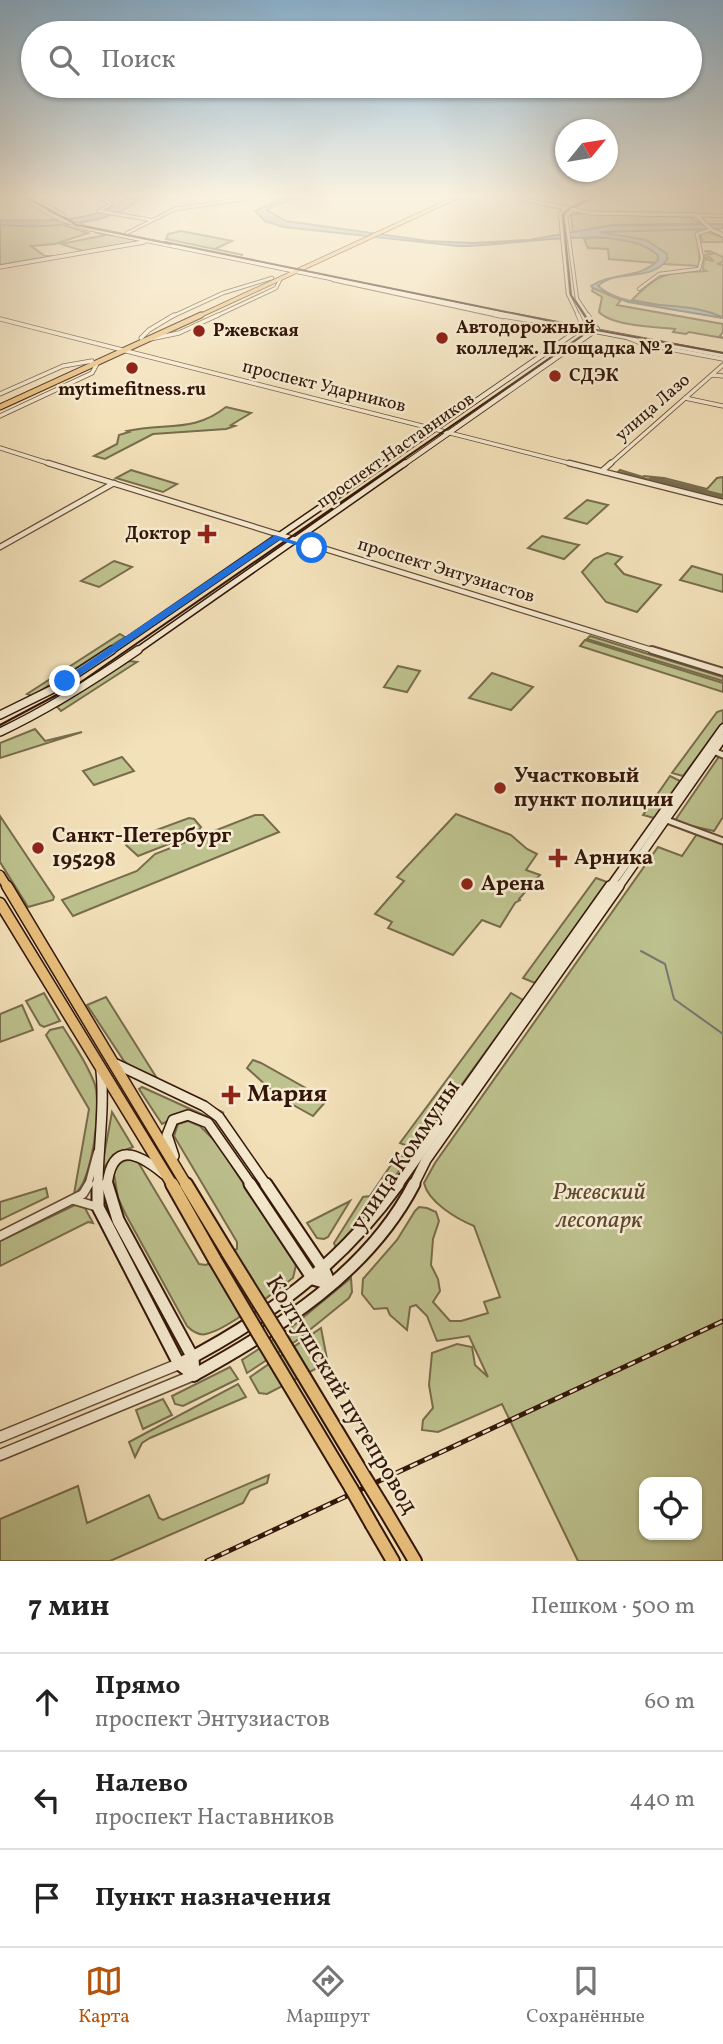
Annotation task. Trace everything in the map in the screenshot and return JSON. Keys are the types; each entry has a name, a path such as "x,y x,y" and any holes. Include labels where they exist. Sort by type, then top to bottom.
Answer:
{"main road":[{"path":"144,339 291,271"},
{"path":"0,405 293,271"},
{"path":"303,271 551,323 723,355"},
{"path":"305,271 583,328"},
{"name":"проспект Наставников","path":"0,715 71,678 583,328"},
{"path":"595,330 723,355"},
{"name":"проспект Наставников","path":"0,732 41,713 88,685 595,330"},
{"name":"улица Коммуны","path":"715,752 723,728"},
{"name":"улица Коммуны","path":"179,1364 257,1321 324,1270 357,1238 392,1195 723,738"},
{"name":"улица Коммуны","path":"194,1375 266,1335 369,1249 400,1211 426,1160 662,819"},
{"name":"Колтушский путепровод","path":"0,875 415,1561"},
{"name":"Колтушский путепровод","path":"0,903 167,1176 393,1561"},
{"path":"114,1063 204,1106 219,1117 235,1136 324,1270 330,1284"},
{"path":"101,1070 104,1098 98,1149 98,1207 179,1364 194,1375"},
{"path":"180,1170 167,1135 169,1125 181,1116 196,1116 208,1123 229,1148 313,1279 330,1284"},
{"path":"167,1176 143,1157 128,1154 119,1157 109,1167 107,1188 118,1220 193,1358 194,1375"}],"street":[{"path":"566,271 569,299 583,328"},
{"path":"573,271 576,299 595,330"},
{"path":"639,289 646,281 675,271"},
{"path":"144,339 148,328 177,314 247,283 272,278"},
{"path":"177,314 194,314"},
{"name":"проспект Ударников","path":"0,318 723,500"},
{"path":"0,394 63,366 95,361 92,373 0,415"},
{"name":"улица Лазо","path":"603,470 723,365"},
{"path":"712,375 723,376"},
{"path":"685,398 723,406"},
{"name":"проспект Энтузиастов","path":"0,449 723,673"},
{"path":"0,547 113,484"},
{"path":"662,819 723,841"},
{"path":"0,1236 74,1200 88,1187 98,1149"},
{"path":"74,1200 98,1207"},
{"name":"улица Коммуны","path":"0,1437 179,1364"},
{"name":"улица Коммуны","path":"0,1455 194,1375"}],"green space":[{"path":"723,271 723,317 632,300 665,275"},
{"path":"593,288 621,300 617,305 723,324 720,336 723,338 673,332 675,329 635,325 605,317 599,312 602,297 592,291"},
{"path":"226,407 251,413 231,425 235,426 226,429 153,434 105,459 94,456 117,444 119,435 129,432 127,431 192,423 214,415"},
{"path":"131,470 177,484 163,492 116,478"},
{"path":"620,470 707,489 717,478 723,477 723,495 649,478 723,498 618,472"},
{"path":"587,500 608,505 587,524 565,518"},
{"path":"542,536 579,545 564,559 528,548"},
{"path":"607,553 622,557 615,564 624,574 661,585 637,612 606,602 582,572 594,559"},
{"path":"114,561 132,567 99,587 81,581"},
{"path":"692,566 723,575 723,592 680,580"},
{"path":"120,634 125,637 32,696 27,694"},
{"path":"590,636 723,677 723,681 587,639"},
{"path":"585,640 723,683 723,692 580,646"},
{"path":"129,661 137,662 61,711 57,707"},
{"path":"398,666 420,671 407,692 384,687"},
{"path":"492,673 533,687 511,710 469,698"},
{"path":"723,710 723,722 683,776 672,773 717,712"},
{"path":"35,729 45,741 82,732 0,758 0,743"},
{"path":"720,755 723,756 723,817 714,831 674,822"},
{"path":"122,757 134,771 94,785 83,771"},
{"path":"670,776 680,781 654,818 643,815"},
{"name":"Арена","path":"456,814 511,835 537,854 526,870 540,875 515,903 500,927 482,920 453,955 388,928 392,922 375,914 404,881 397,877"},
{"path":"255,815 263,815 279,832 73,916 62,900 137,871 155,854"},
{"path":"0,816 54,897 53,900 28,907 0,862"},
{"path":"189,818 194,819 201,827 197,833 138,856 126,845 129,840"},
{"name":"Ржевский лесопарк","path":"697,834 723,844 723,1561 578,1561 502,1404 438,1432 422,1430 423,1420 433,1408 429,1385 432,1353 457,1344 472,1347 475,1365 488,1377 469,1336 437,1341 427,1316 416,1305 410,1307 407,1330 390,1315 387,1308 374,1309 362,1294 363,1279 397,1240 415,1211 419,1207 427,1208 436,1212 439,1221 433,1239 431,1265 440,1291 433,1302 450,1321 461,1321 488,1313 484,1302 500,1297 474,1226 437,1203 424,1183 435,1163 658,847 682,856"},
{"path":"596,878 607,882 535,983 523,978"},
{"path":"44,993 60,1021 44,1027 40,1025 26,1001"},
{"path":"511,993 523,1000 415,1149 400,1143"},
{"path":"106,997 158,1080 224,1113 132,1068 124,1061 87,1005"},
{"path":"22,1005 33,1030 0,1042 0,1014"},
{"path":"63,1027 89,1070 97,1095 91,1160 81,1187 74,1194 89,1109 46,1035 50,1030"},
{"path":"253,1060 327,1100 313,1116 279,1097 247,1068"},
{"path":"142,1087 208,1117 185,1112 162,1124 139,1089"},
{"path":"112,1112 133,1147 113,1155 101,1172"},
{"path":"188,1121 200,1126 217,1143 296,1265 293,1278 250,1310 226,1326 203,1334 195,1333 187,1326 126,1215 118,1198 114,1174 117,1166 123,1162 138,1162 199,1264 206,1265 237,1249 237,1242 174,1136 178,1124"},
{"path":"399,1153 407,1160 381,1196 336,1248 334,1243 363,1197 370,1196"},
{"path":"46,1188 48,1197 0,1220 0,1202"},
{"path":"350,1201 328,1237 317,1238 307,1223"},
{"path":"75,1205 85,1208 93,1223 88,1222 0,1266 0,1241"},
{"path":"351,1278 352,1292 349,1298 296,1341 247,1373 242,1360 288,1330"},
{"path":"321,1328 327,1359 325,1364 267,1394 259,1393 250,1377"},
{"path":"230,1367 238,1379 183,1406 175,1404 172,1396"},
{"path":"238,1384 246,1397 150,1438 142,1443 135,1457 129,1442"},
{"path":"163,1399 172,1415 143,1429 136,1410"},
{"path":"269,1475 267,1483 250,1490 243,1503 110,1561 0,1561 0,1519 78,1486 87,1523 149,1495 159,1518 163,1520"}],"water":[{"path":"651,271 614,278 598,286 611,295 626,300 693,308 723,318 628,302 593,288 591,286 608,279"}],"waterway":[{"path":"641,951 665,964 674,999 723,1034"}],"tram line":[{"path":"306,271 588,328"},
{"path":"569,271 571,295 591,325"},
{"path":"588,328 591,325"},
{"path":"591,325 594,329"},
{"path":"0,725 81,682 583,335 588,328"},
{"path":"588,328 594,329"},
{"path":"594,329 723,353"}],"railway":[{"path":"207,1561 723,1321"}],"place":[{"name":"Ржевская","path":"199,331"},
{"name":"Автодорожный колледж. Площадка № 2","path":"442,338"},
{"name":"mytimefitness.ru","path":"132,368"},
{"name":"СДЭК","path":"555,376"},
{"name":"Доктор","path":"207,534"},
{"name":"Участковый пункт полиции","path":"500,788"},
{"name":"Санкт-Петербург 195298","path":"38,848"},
{"name":"Арника","path":"558,858"},
{"name":"Арена","path":"467,884"},
{"name":"Мария","path":"231,1095"}],"route":[{"path":"65,681 278,537 312,548"}]}
